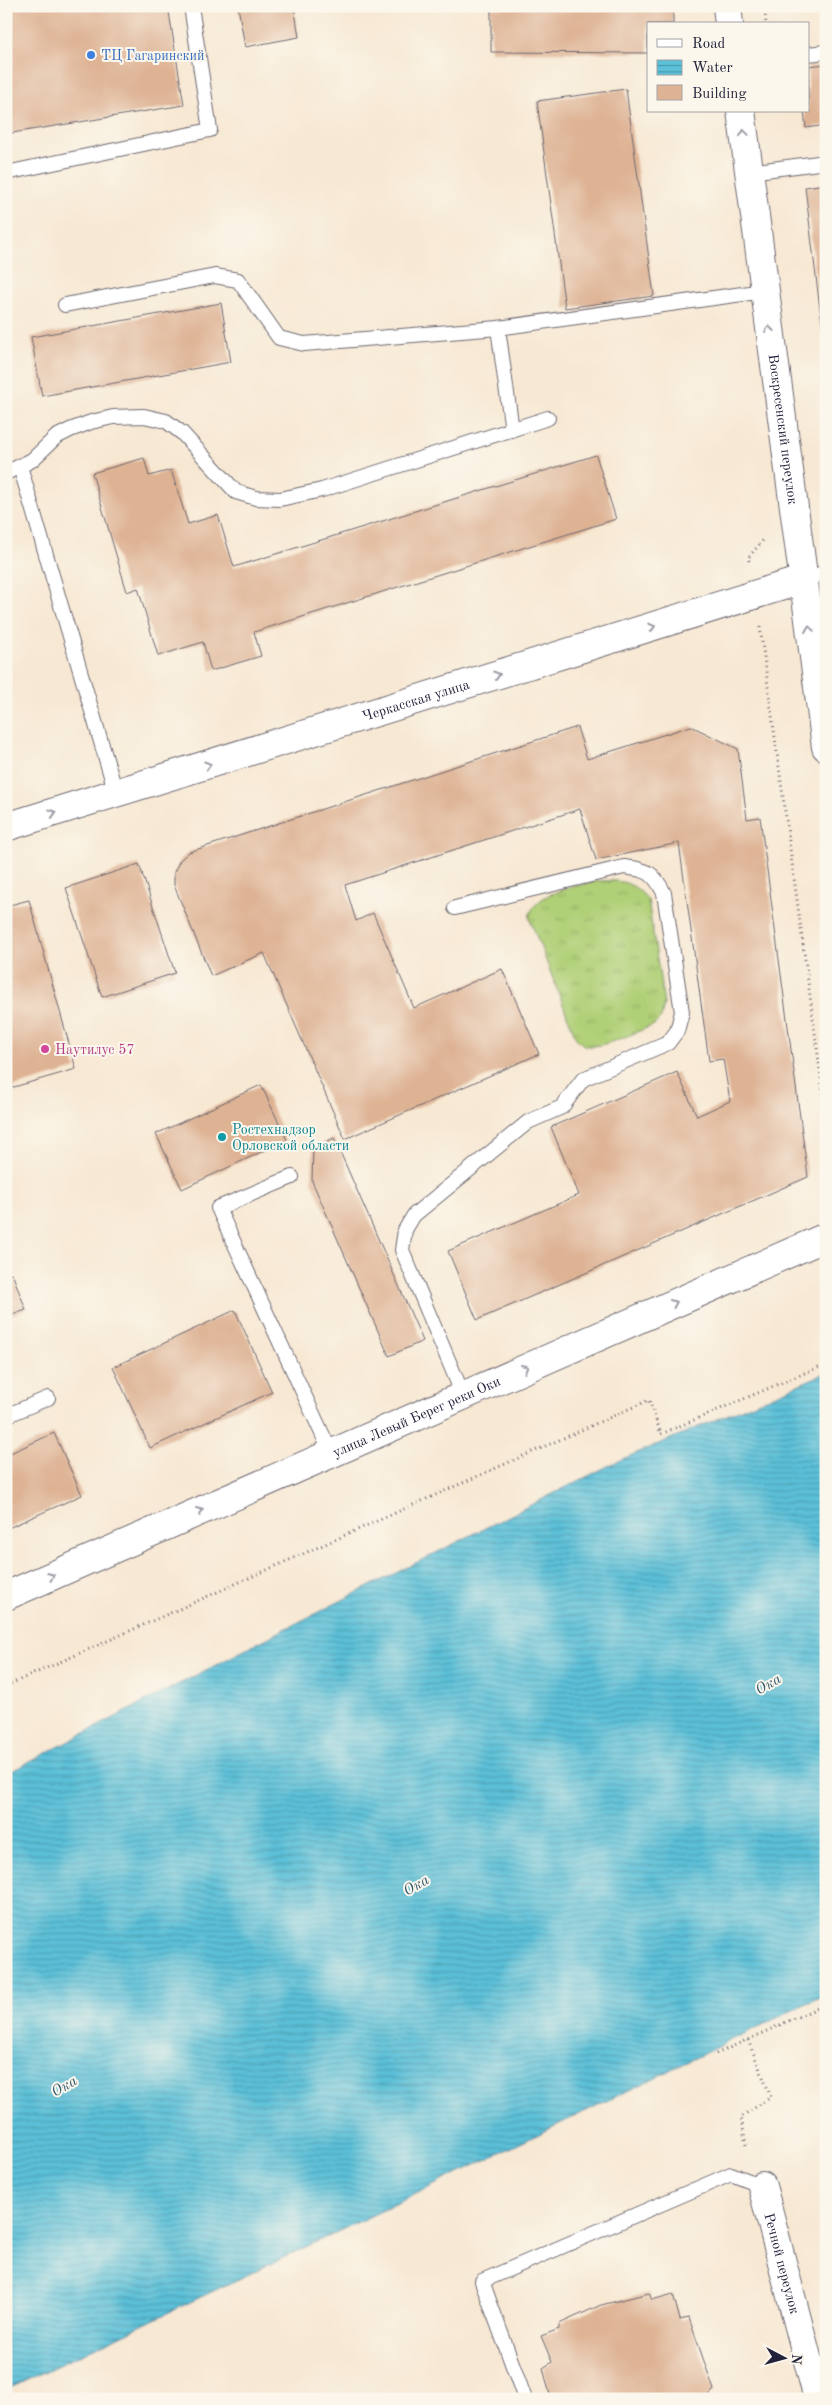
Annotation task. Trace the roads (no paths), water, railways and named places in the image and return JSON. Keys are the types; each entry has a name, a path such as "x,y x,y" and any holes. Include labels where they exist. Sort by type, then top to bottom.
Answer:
{"street":[{"path":"727,6 729,22"},
{"name":"Воскресенский переулок","path":"741,112 764,291 814,576 826,747"},
{"name":"Черкасская улица","path":"6,827 814,576"},
{"name":"улица Левый Берег реки Оки","path":"6,1596 826,1237"},
{"name":"Речной переулок","path":"762,2186 818,2399"}],"lane":[{"path":"6,173 210,130 192,6"},
{"path":"810,54 826,52"},
{"path":"749,172 826,162"},
{"path":"65,305 215,276 238,280 278,338 304,344 498,328 764,291"},
{"path":"498,328 512,430"},
{"path":"6,474 32,460 56,438 70,430 91,422 113,417 144,416 166,421 182,433 236,492 256,498 280,499 322,490 548,418"},
{"path":"20,466 116,794"},
{"path":"455,908 624,867 642,870 656,877 664,893 682,1012 677,1031 668,1043 583,1079 562,1106 528,1122 414,1215 404,1230 402,1250 463,1395"},
{"path":"292,1177 218,1208 330,1454"},
{"path":"6,1416 48,1398"},
{"path":"525,2399 482,2281 731,2174 762,2186"}],"water":[{"name":"Ока","path":"826,1373 826,1994 379,2212 6,2390 6,1774 279,1632 618,1461"}],"place":[{"name":"ТЦ Гагаринский","path":"91,55"},
{"name":"Наутилус 57","path":"45,1049"},
{"name":"Ростехнадзор Орловской области","path":"222,1137"}]}
